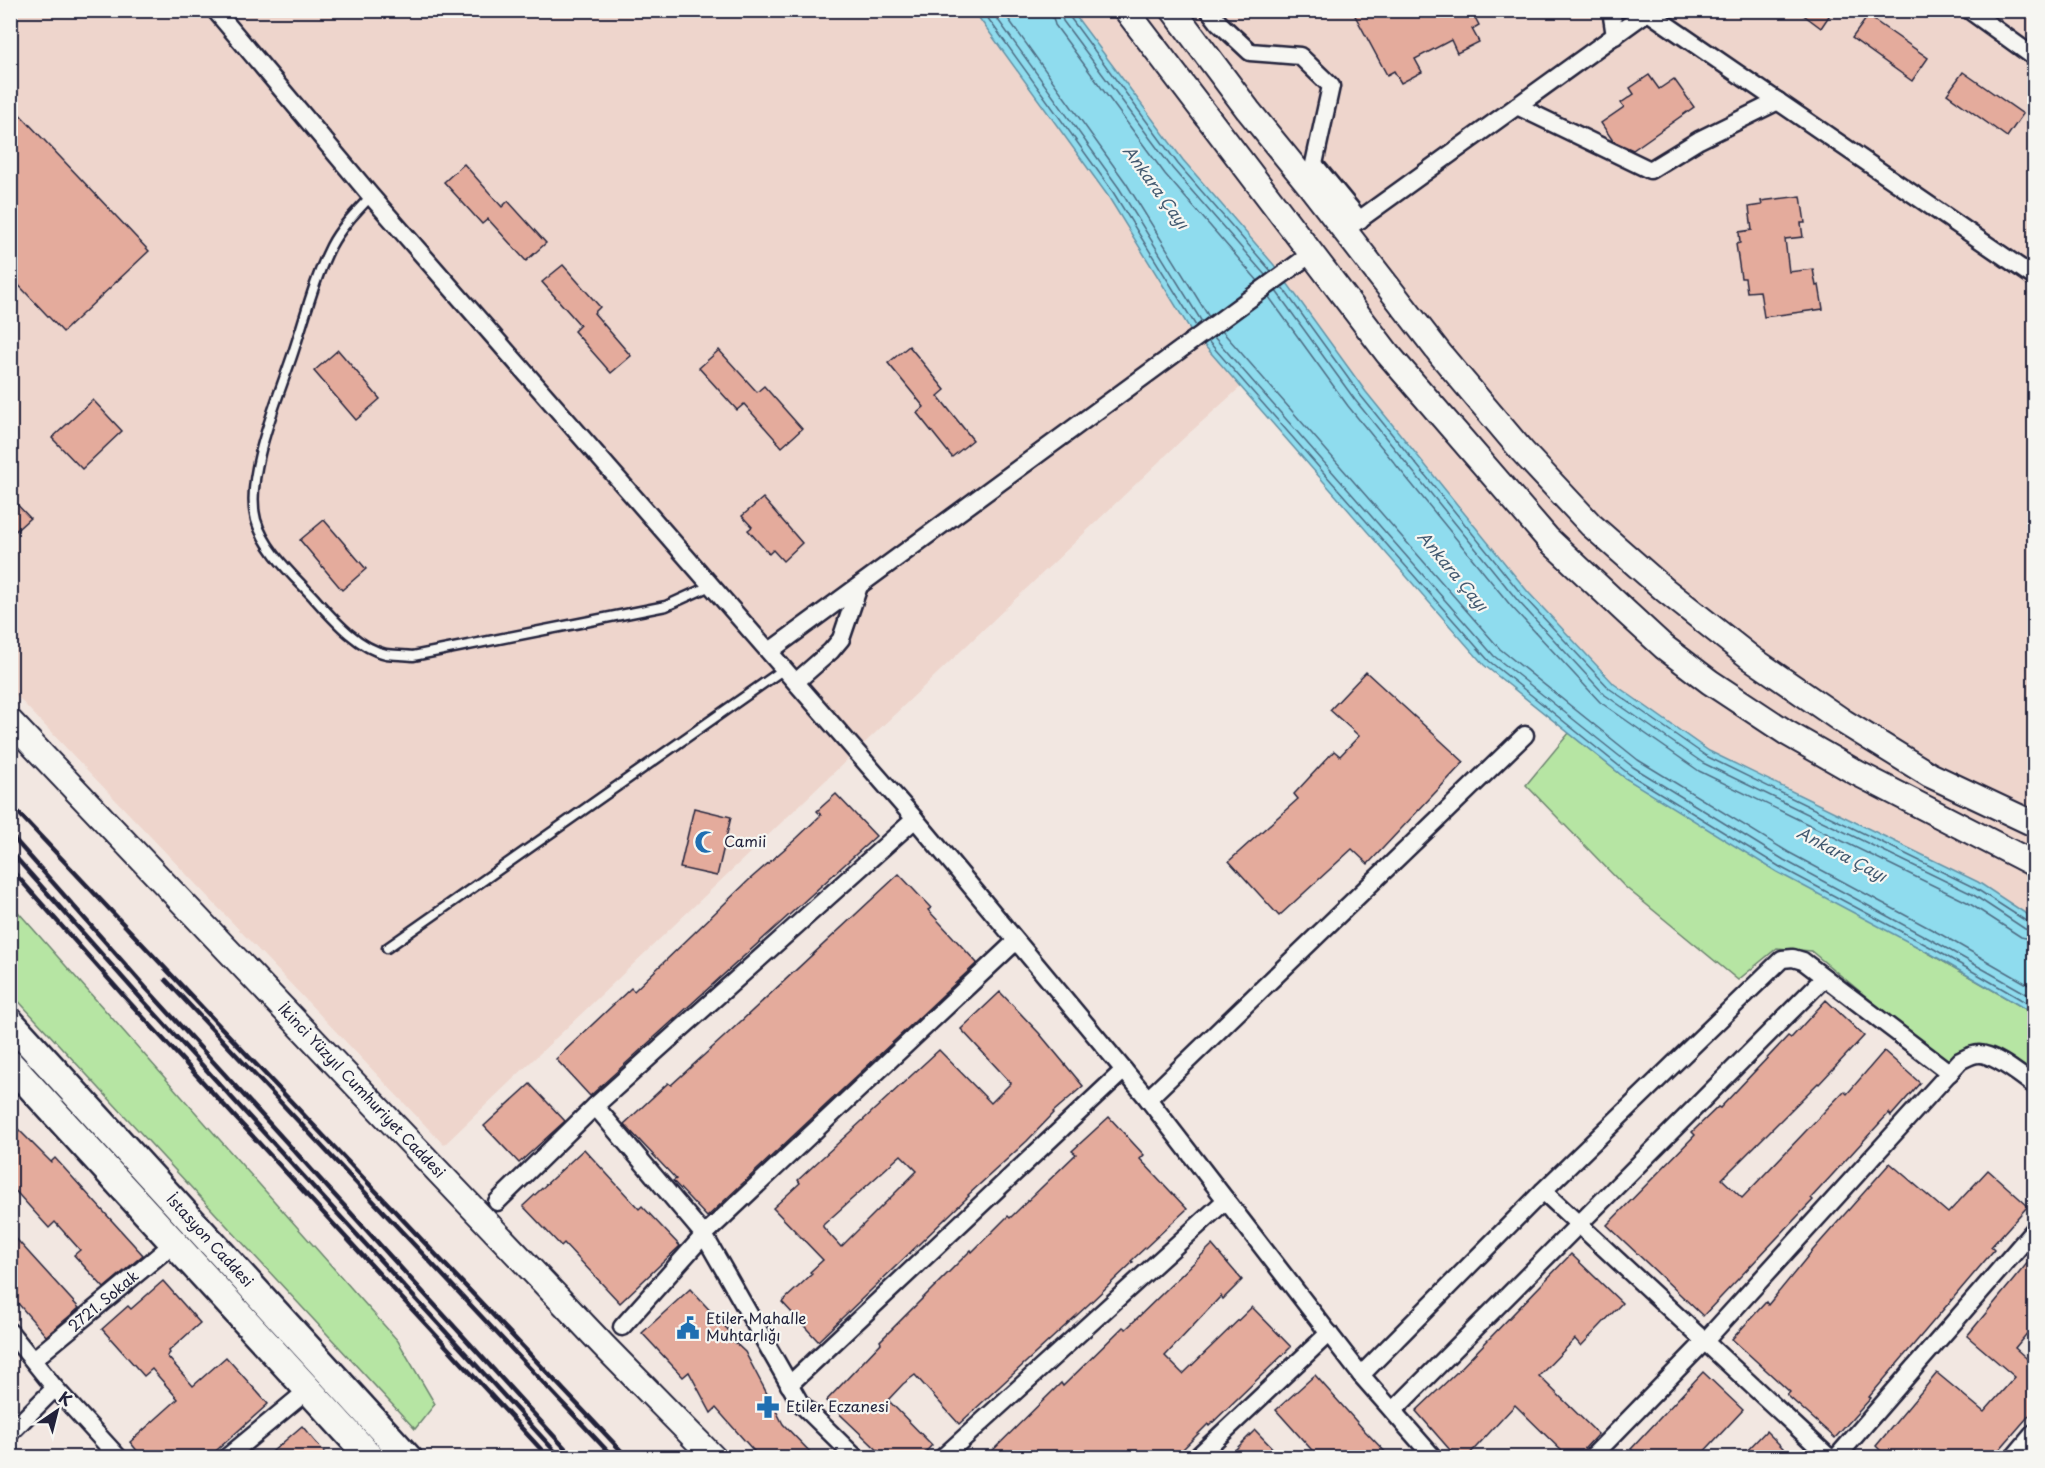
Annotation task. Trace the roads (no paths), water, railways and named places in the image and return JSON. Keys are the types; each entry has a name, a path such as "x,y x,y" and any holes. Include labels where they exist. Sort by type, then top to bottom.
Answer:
{"main road":[{"path":"1126,10 1388,354 1540,530 1664,647 1710,682 1787,733 1857,773 2034,864"},
{"path":"1173,10 1248,110 1352,225 1440,355 1522,452 1591,525 1665,590 1751,658 1844,722 1930,775 2034,824"},
{"path":"1312,253 1352,225"},
{"name":"İkinci Yüzyıl Cumhuriyet Caddesi","path":"10,721 595,1337 714,1458"},
{"name":"İstasyon Caddesi","path":"10,1022 408,1458"},
{"name":"İstasyon Caddesi","path":"10,1064 371,1458"}],"street":[{"path":"215,10 371,196 710,586 797,681 915,819 1148,1100 1361,1375 1428,1456"},
{"path":"1209,10 1219,23 1250,52 1300,56 1331,86 1314,164 1352,225 1649,11 2034,277"},
{"path":"1611,10 1615,36"},
{"path":"1969,10 2034,57"},
{"path":"1517,106 1650,170 1699,140 1778,101"},
{"path":"770,651 1312,253"},
{"path":"797,681 841,639 859,586"},
{"path":"1148,1100 1525,735"},
{"path":"497,1202 595,1106 915,819"},
{"path":"622,1327 704,1235 1016,941"},
{"path":"1361,1375 1543,1191 1782,959 1798,959 1950,1073"},
{"path":"1393,1411 1824,978"},
{"path":"1591,1458 1705,1341 1960,1061 1980,1054 1994,1059 2034,1085"},
{"path":"789,1385 1124,1071"},
{"path":"595,1106 704,1235 800,1403 856,1458"},
{"path":"1543,1191 1830,1458"},
{"path":"942,1458 1226,1200"},
{"path":"1836,1458 2034,1230"},
{"name":"2721. Sokak","path":"33,1360 174,1242"},
{"path":"10,1332 55,1388 119,1458"},
{"path":"1196,1458 1329,1332"},
{"path":"10,1433 55,1388"},
{"path":"226,1458 308,1389"},
{"path":"2013,1458 2034,1433"}],"lane":[{"path":"371,196 332,245 318,277 262,449 254,498 256,519 266,543 346,631 368,647 386,654 413,656 666,606 710,586"},
{"path":"387,948 785,668"}],"water":[{"name":"Ankara Çayı","path":"974,11 1072,11 1183,160 1274,265 1366,392 1528,592 1614,684 1709,751 1978,882 2034,919 2034,1014 1931,954 1777,872 1625,778 1484,665 1190,329 1108,196"}],"railway":[{"path":"10,804 628,1458"},
{"path":"10,834 146,988 574,1458"},
{"path":"10,851 138,995 561,1458"},
{"path":"10,868 130,1003 549,1458"},
{"path":"166,980 614,1458"}],"place":[{"name":"Camii","path":"706,842"},
{"name":"Etiler Mahalle Muhtarlığı","path":"688,1328"},
{"name":"Etiler Eczanesi","path":"768,1407"}]}
